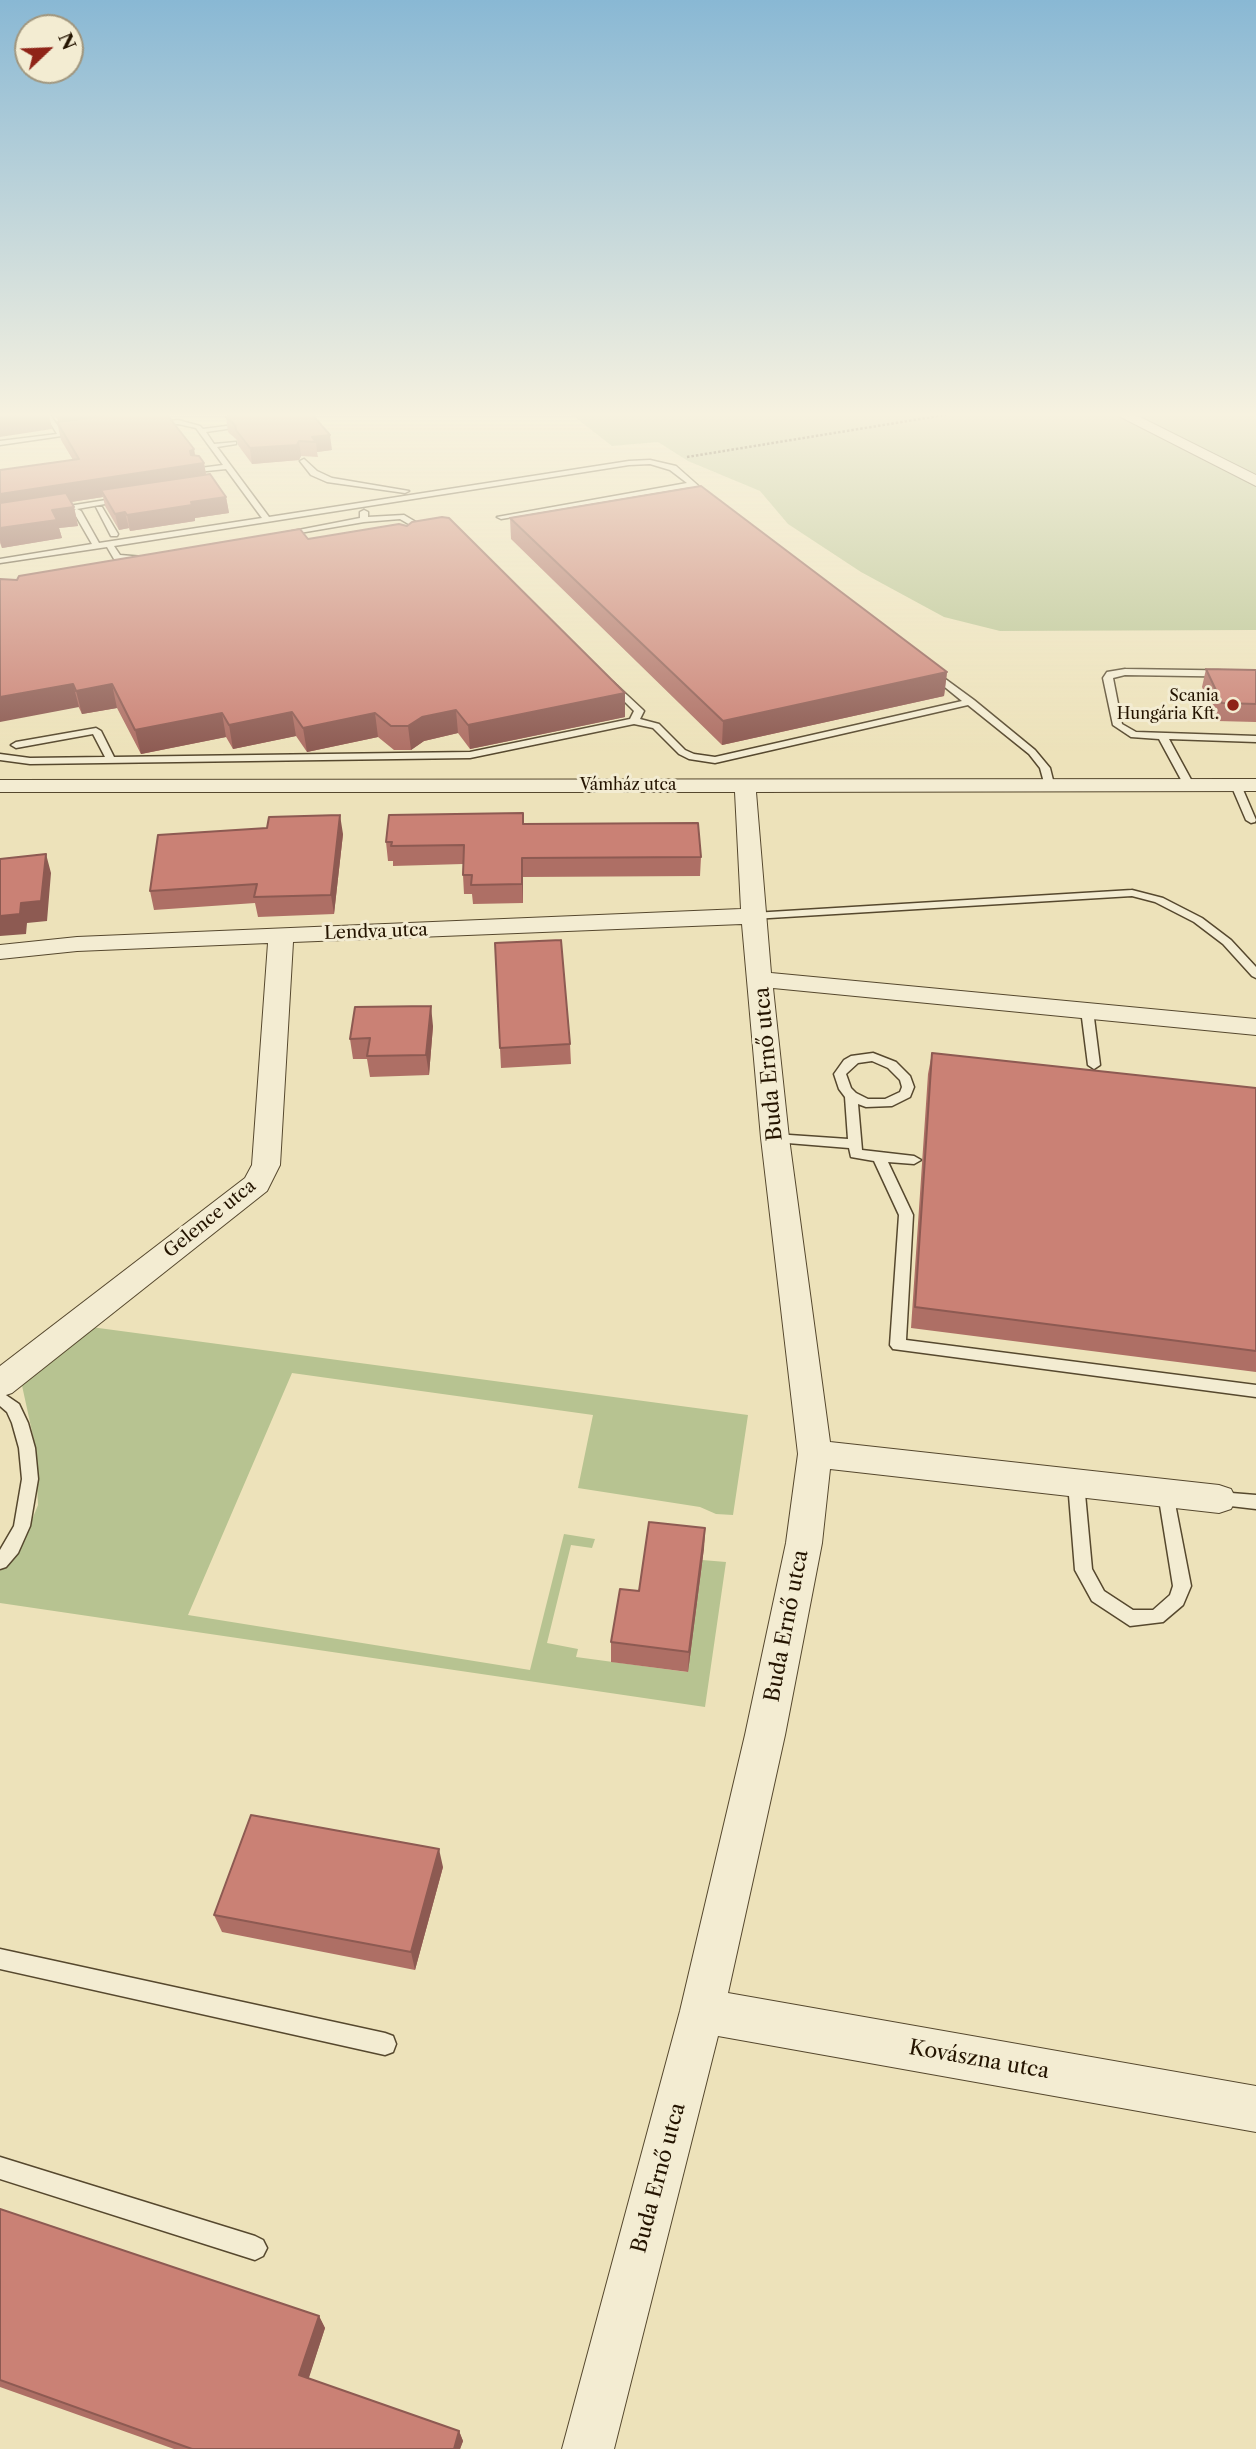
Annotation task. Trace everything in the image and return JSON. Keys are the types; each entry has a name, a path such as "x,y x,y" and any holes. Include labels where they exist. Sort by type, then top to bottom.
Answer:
{"street":[{"name":"Buda Ernő utca","path":"588,2449 702,2011 785,1639 804,1543 815,1454 775,1138 752,916 745,785"},
{"name":"Vámház utca","path":"0,786 1246,785"},
{"name":"Lendva utca","path":"0,952 76,944 752,916"},
{"name":"Gelence utca","path":"0,1384 257,1184 266,1165 281,936"},
{"path":"760,979 1256,1027"},
{"path":"815,1454 1219,1499"},
{"name":"Kovászna utca","path":"702,2011 1256,2109"}],"lane":[{"path":"85,525 94,542"},
{"path":"109,525 114,534"},
{"path":"0,561 94,542 114,534 169,525"},
{"path":"94,542 109,544 227,525"},
{"path":"273,536 334,525"},
{"path":"413,525 417,531 443,533"},
{"path":"109,544 112,552 120,558 156,556"},
{"path":"928,669 1039,759 1047,773 1049,785"},
{"path":"1256,674 1110,674 1108,678 1118,725 1134,734 1256,739"},
{"path":"610,682 639,711 634,721"},
{"path":"0,757 30,761 483,754 634,721 656,726 682,752 692,757 715,760 971,702"},
{"path":"16,745 96,731 111,760"},
{"path":"1163,737 1189,785"},
{"path":"1246,785 1256,832"},
{"path":"752,916 1132,893 1159,900 1198,920 1227,942 1256,974"},
{"path":"1087,1010 1094,1065"},
{"path":"851,1096 866,1103 887,1103 905,1094 908,1087 906,1079 883,1060 864,1057 848,1063 840,1074 845,1089 851,1096 856,1154 914,1160"},
{"path":"775,1138 854,1144"},
{"path":"879,1157 906,1215 898,1345 1256,1391"},
{"path":"0,1397 13,1408 20,1423 27,1448 30,1479 22,1526 12,1548 0,1562"},
{"path":"1076,1483 1084,1570 1098,1596 1130,1618 1157,1617 1177,1600 1182,1586 1166,1493"},
{"path":"1219,1499 1256,1503"},
{"path":"0,1959 384,2044"},
{"path":"0,2168 255,2248"}],"green space":[{"path":"790,525 1256,525 1256,630 1000,631 944,617 861,572"},
{"path":"91,1327 748,1415 733,1515 716,1514 700,1507 578,1488 593,1415 292,1373 188,1615 530,1670 564,1534 595,1539 592,1548 571,1545 547,1643 578,1649 576,1657 687,1672 702,1560 726,1562 705,1707 0,1603 0,1571 23,1542 38,1505 35,1445 21,1381"}],"building":[{"path":"391,525 456,525 625,693 468,725 456,710 422,717 408,726 391,726 375,713 303,728 292,712 229,725 222,713 135,730 112,684 76,691 73,684 0,697 0,579 17,580 19,576 300,529 308,539"},
{"path":"518,525 753,525 947,672 723,721"},
{"path":"1206,669 1256,670 1256,704 1222,703"},
{"path":"523,813 523,824 698,823 701,857 522,858 522,884 471,885 472,875 463,875 464,845 391,846 392,842 386,842 389,815"},
{"path":"340,815 331,895 254,897 257,884 150,891 158,835 267,828 269,817"},
{"path":"46,854 41,901 21,903 20,914 0,916 0,859"},
{"path":"561,940 570,1044 500,1048 495,943"},
{"path":"431,1006 426,1055 367,1056 370,1038 350,1039 355,1007"},
{"path":"932,1053 1256,1088 1256,1351 915,1307"},
{"path":"649,1522 705,1528 689,1652 611,1642 620,1589 639,1591"},
{"path":"251,1815 439,1849 411,1952 214,1915"},
{"path":"0,2209 319,2316 299,2375 459,2431 454,2449 192,2449 0,2380"}],"place":[{"name":"Scania Hungária Kft.","path":"1233,705"}]}
